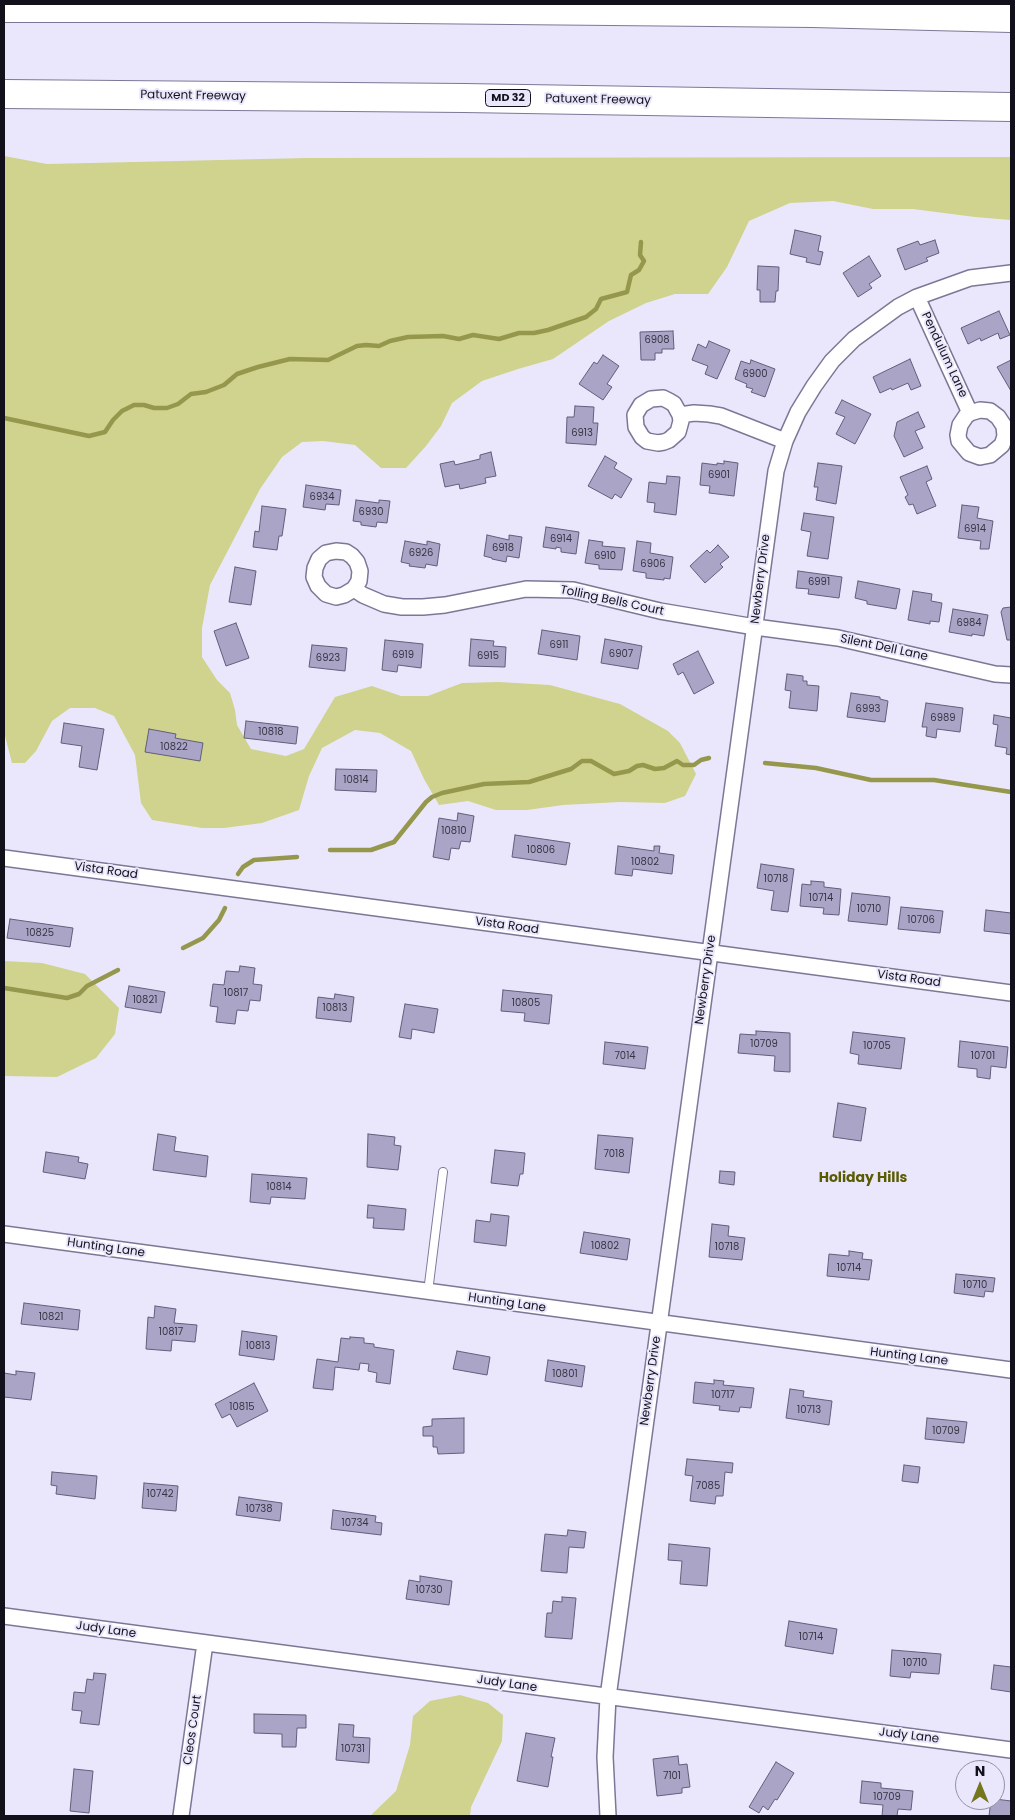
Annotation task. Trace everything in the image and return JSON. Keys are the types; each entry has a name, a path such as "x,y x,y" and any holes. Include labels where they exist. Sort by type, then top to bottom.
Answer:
{"highway":[{"path":"4,8 309,8 822,13 1011,18"},
{"name":"Patuxent Freeway","path":"4,94 473,98 1011,107"}],"street":[{"name":"Newberry Drive","path":"608,1816 605,1765 608,1697 772,494 785,440 798,412 832,361 854,339 878,320 917,297 970,278 1011,273"},
{"name":"Pendulum Lane","path":"917,297 970,413"},
{"path":"680,415 694,413 721,416 785,440"},
{"name":"Tolling Bells Court","path":"354,590 374,601 384,604 402,607 423,607 445,605 526,589 573,590 660,611 755,627"},
{"name":"Silent Dell Lane","path":"755,627 847,639 995,674 1011,675"},
{"name":"Vista Road","path":"4,858 1011,993"},
{"name":"Hunting Lane","path":"4,1234 659,1324 1011,1370"},
{"name":"Judy Lane","path":"4,1616 1011,1750"},
{"name":"Cleos Court","path":"181,1816 204,1643"}],"lane":[{"path":"428,1292 443,1172"}],"green space":[{"path":"4,156 47,164 306,158 1011,157 1011,220 913,209 873,209 833,201 790,203 749,221 727,267 708,294 675,294 646,303 609,321 553,359 482,381 452,403 441,426 406,468 381,468 355,445 323,441 302,442 282,457 260,489 210,585 202,628 202,657 217,680 230,693 237,725 251,749 286,756 304,749 335,697 372,686 401,696 428,696 462,683 499,682 550,685 620,704 668,731 680,743 696,774 685,796 665,803 620,802 563,805 527,810 496,810 468,801 439,805 411,751 380,733 355,730 322,748 309,776 299,810 262,823 224,828 202,828 152,820 141,803 135,755 114,716 95,708 70,708 52,721 36,751 25,763 12,763 4,732"},
{"path":"4,961 42,963 85,974 119,1008 115,1034 96,1058 57,1077 4,1076"},
{"path":"460,1695 488,1703 503,1715 502,1741 471,1807 470,1816 370,1816 396,1791 410,1745 413,1716 430,1701"}],"building":[{"path":"795,230 821,236 818,251 823,252 820,265 806,262 807,258 790,254"},
{"path":"935,240 939,253 926,258 928,261 905,270 897,249 918,241 920,245"},
{"path":"869,256 881,276 869,284 872,288 858,297 843,273"},
{"path":"758,266 779,267 778,291 776,291 775,302 760,302 760,290 757,290"},
{"path":"999,311 1010,335 1000,339 998,333 981,341 980,338 968,344 961,328"},
{"path":"673,331 674,349 662,349 662,353 655,353 655,360 641,360 640,332"},
{"path":"709,341 730,350 717,379 705,374 708,366 692,360 698,344 706,348"},
{"path":"603,355 619,366 607,384 612,387 603,400 579,384 594,362 597,364"},
{"path":"910,359 921,386 911,390 908,383 880,393 873,377"},
{"path":"751,360 775,369 765,397 751,392 753,389 746,387 747,384 735,379 741,361 750,364"},
{"path":"1011,360 1011,391 997,367"},
{"path":"842,400 871,414 855,444 836,434 845,417 835,413"},
{"path":"575,406 594,407 593,423 598,423 596,445 566,443 567,417 574,417"},
{"path":"918,412 925,427 915,431 923,448 904,457 894,436 897,422"},
{"path":"491,452 496,476 485,478 486,483 460,489 459,484 445,487 440,464 454,461 455,465 480,459 480,455"},
{"path":"605,456 617,463 614,468 632,479 621,498 615,494 612,499 588,486"},
{"path":"724,461 738,463 734,496 709,493 710,486 700,485 702,463 717,465 717,463 724,464"},
{"path":"818,463 842,466 836,504 816,500 818,487 814,487"},
{"path":"927,466 932,479 926,482 936,506 917,514 913,504 909,505 905,497 908,495 900,477"},
{"path":"667,476 680,477 676,515 654,512 655,503 647,502 649,482 666,484"},
{"path":"306,485 341,490 339,505 326,504 325,510 303,507"},
{"path":"356,500 379,503 379,500 390,501 387,523 377,522 376,527 361,525 361,522 353,521"},
{"path":"962,505 979,507 977,518 993,521 989,549 980,549 981,541 958,538"},
{"path":"262,506 286,509 282,536 279,536 277,550 253,547 255,531 259,532"},
{"path":"804,513 834,517 828,559 807,556 811,532 801,530"},
{"path":"546,527 579,532 576,554 561,552 561,548 543,547"},
{"path":"487,535 509,540 509,535 522,537 519,558 507,556 506,562 484,556"},
{"path":"589,540 603,542 602,546 625,548 622,570 599,569 599,565 585,563"},
{"path":"405,541 427,545 427,541 440,544 437,566 426,564 425,568 409,566 410,564 401,562"},
{"path":"637,541 651,543 650,553 673,557 670,579 646,578 646,573 633,571"},
{"path":"718,545 729,557 720,564 723,567 705,583 690,566 707,550 710,553"},
{"path":"235,567 256,571 251,605 229,602"},
{"path":"798,571 842,577 839,598 808,594 809,589 796,588"},
{"path":"858,581 900,589 896,609 867,604 867,601 855,598"},
{"path":"913,591 932,594 931,601 942,603 939,622 930,621 930,624 908,620"},
{"path":"1011,607 1011,640 1007,640 1001,612 1003,608"},
{"path":"953,609 988,615 984,636 949,632"},
{"path":"236,623 249,658 226,666 214,631"},
{"path":"542,630 580,636 577,660 538,654"},
{"path":"471,639 494,641 493,646 506,647 505,667 469,666"},
{"path":"605,639 642,646 638,669 601,663"},
{"path":"385,640 423,644 421,668 398,665 397,672 382,670"},
{"path":"312,645 347,648 345,671 309,667"},
{"path":"698,651 714,683 694,694 683,672 678,675 673,664"},
{"path":"787,674 803,676 803,681 807,681 807,685 819,686 817,711 789,708 791,691 785,690"},
{"path":"851,693 880,697 880,699 888,701 885,722 847,717"},
{"path":"926,703 963,708 960,732 937,729 936,738 926,736 927,727 922,727"},
{"path":"994,715 1011,718 1011,755 1006,754 1007,748 995,746 998,725 993,724"},
{"path":"246,721 298,727 296,744 244,738"},
{"path":"64,723 104,729 97,770 79,767 82,746 61,743"},
{"path":"149,729 176,734 175,738 203,743 200,761 145,752"},
{"path":"336,769 377,770 376,792 335,790"},
{"path":"458,813 474,816 470,842 461,841 459,849 451,848 449,860 433,857 439,818 457,821"},
{"path":"515,835 570,843 566,865 512,857"},
{"path":"618,846 654,851 654,846 660,846 659,853 674,855 672,874 633,869 632,876 615,874"},
{"path":"761,864 794,869 788,912 771,910 774,891 757,888"},
{"path":"811,881 824,882 824,887 841,889 839,915 823,914 824,908 800,906 802,884 811,885"},
{"path":"852,893 890,897 887,925 848,921"},
{"path":"901,907 943,911 940,933 898,929"},
{"path":"986,910 1011,913 1011,934 984,931"},
{"path":"10,919 73,928 70,947 7,938"},
{"path":"240,966 255,968 253,984 262,985 260,1001 250,1000 248,1011 237,1010 235,1024 216,1022 218,1007 210,1006 213,984 224,985 226,971 239,972"},
{"path":"129,986 165,992 161,1013 125,1007"},
{"path":"503,990 552,995 549,1024 524,1021 525,1013 501,1011"},
{"path":"335,994 354,997 351,1022 316,1018 318,997 334,999"},
{"path":"405,1004 438,1009 434,1033 412,1029 411,1039 399,1037"},
{"path":"756,1031 790,1033 790,1072 774,1071 775,1056 738,1053 740,1034 756,1035"},
{"path":"853,1032 905,1038 901,1069 858,1064 859,1055 850,1053"},
{"path":"960,1041 1008,1047 1006,1068 991,1066 990,1079 977,1077 977,1069 958,1067"},
{"path":"605,1042 648,1047 645,1069 603,1064"},
{"path":"838,1103 866,1108 861,1141 833,1137"},
{"path":"158,1134 176,1137 174,1151 208,1156 206,1177 153,1170"},
{"path":"368,1134 395,1137 394,1145 401,1146 398,1170 367,1167"},
{"path":"598,1135 633,1138 629,1173 595,1169"},
{"path":"495,1150 525,1153 523,1174 520,1174 518,1186 491,1183"},
{"path":"46,1152 79,1157 78,1162 88,1164 85,1179 43,1172"},
{"path":"720,1171 735,1172 734,1185 719,1183"},
{"path":"252,1174 307,1178 305,1199 271,1197 270,1204 250,1202"},
{"path":"368,1205 406,1209 404,1230 373,1228 374,1218 367,1218"},
{"path":"491,1214 509,1216 506,1246 474,1242 476,1220 490,1222"},
{"path":"712,1224 729,1226 728,1236 745,1238 742,1260 709,1257"},
{"path":"584,1232 630,1239 627,1260 580,1253"},
{"path":"849,1251 863,1253 862,1259 872,1260 869,1280 827,1276 829,1254 849,1256"},
{"path":"956,1274 995,1278 993,1292 985,1291 984,1297 954,1293"},
{"path":"24,1303 80,1310 78,1330 21,1324"},
{"path":"155,1306 176,1309 174,1323 197,1325 195,1342 172,1340 171,1351 146,1349 148,1317 154,1318"},
{"path":"242,1331 277,1336 274,1360 239,1355"},
{"path":"350,1337 364,1338 364,1343 374,1344 374,1347 394,1350 390,1384 376,1382 377,1373 368,1371 369,1364 360,1363 359,1370 335,1367 333,1390 313,1388 317,1359 338,1362 341,1338 350,1339"},
{"path":"457,1351 490,1357 487,1375 453,1369"},
{"path":"548,1360 585,1366 582,1387 545,1381"},
{"path":"16,1371 35,1373 31,1400 4,1397 4,1373 16,1375"},
{"path":"714,1380 724,1381 723,1385 754,1388 751,1408 740,1407 739,1412 719,1410 720,1406 693,1403 695,1382 714,1384"},
{"path":"254,1383 268,1411 237,1427 230,1414 222,1418 215,1404"},
{"path":"790,1389 804,1391 803,1397 832,1401 829,1425 786,1418"},
{"path":"464,1418 464,1453 438,1454 437,1447 433,1447 433,1436 423,1436 423,1427 432,1426 432,1419"},
{"path":"927,1418 967,1422 964,1443 925,1439"},
{"path":"687,1459 733,1463 732,1473 725,1472 723,1496 716,1496 715,1504 690,1501 693,1476 685,1475"},
{"path":"904,1465 920,1467 918,1483 902,1481"},
{"path":"52,1472 97,1476 95,1499 56,1494 57,1486 51,1485"},
{"path":"144,1483 178,1486 176,1511 142,1508"},
{"path":"239,1497 282,1503 280,1521 236,1515"},
{"path":"333,1510 376,1516 375,1522 382,1523 381,1535 331,1529"},
{"path":"568,1530 586,1532 584,1548 569,1547 567,1573 541,1571 545,1534 567,1536"},
{"path":"669,1544 710,1548 707,1586 680,1584 682,1561 668,1560"},
{"path":"420,1576 452,1581 449,1605 406,1599 409,1580 420,1582"},
{"path":"562,1597 576,1598 572,1639 545,1637 547,1613 552,1613 553,1601 562,1602"},
{"path":"789,1621 837,1629 833,1654 785,1646"},
{"path":"892,1650 941,1654 939,1674 911,1672 910,1678 890,1676"},
{"path":"994,1665 1011,1667 1011,1692 991,1689"},
{"path":"94,1673 106,1674 99,1725 80,1723 82,1711 72,1710 74,1692 85,1693 87,1679 93,1680"},
{"path":"254,1714 306,1715 306,1728 297,1728 296,1747 282,1747 282,1734 254,1733"},
{"path":"339,1724 354,1725 353,1737 370,1738 369,1763 336,1760"},
{"path":"526,1733 555,1738 548,1787 517,1781"},
{"path":"678,1756 679,1765 687,1764 690,1787 682,1788 682,1793 657,1796 653,1759"},
{"path":"776,1762 794,1773 777,1800 775,1799 768,1810 763,1806 759,1813 749,1807"},
{"path":"74,1769 93,1771 89,1813 70,1811"},
{"path":"862,1781 881,1783 881,1788 913,1791 911,1810 898,1809 897,1816 882,1816 883,1805 860,1803"},
{"path":"1005,1800 1011,1801 1011,1816 989,1816 990,1810 1005,1810"}],"waterway":[{"path":"4,418 89,436 105,432 122,411 134,405 167,408 178,404 191,394 206,392 224,385 237,374 290,359 328,360 357,346 379,346 390,341 408,337 443,336 459,339 473,335 499,339 519,333 534,333 548,330 586,317 596,309 601,299 627,292 631,275 639,270 644,261 640,255 641,242"},
{"path":"330,850 371,850 394,842 426,802 442,793 484,784 529,782 571,769 582,761 591,761 614,774 629,771 643,765 655,769 664,768 677,761 683,765 694,765 701,760 709,758"},
{"path":"765,763 816,768 871,780 934,780 1011,792"},
{"path":"238,874 243,867 254,860 297,857"},
{"path":"183,948 203,938 219,920 225,908"},
{"path":"4,988 67,998 79,994 87,986 118,970"}],"district":[{"name":"Holiday Hills","path":"863,1178"}]}
